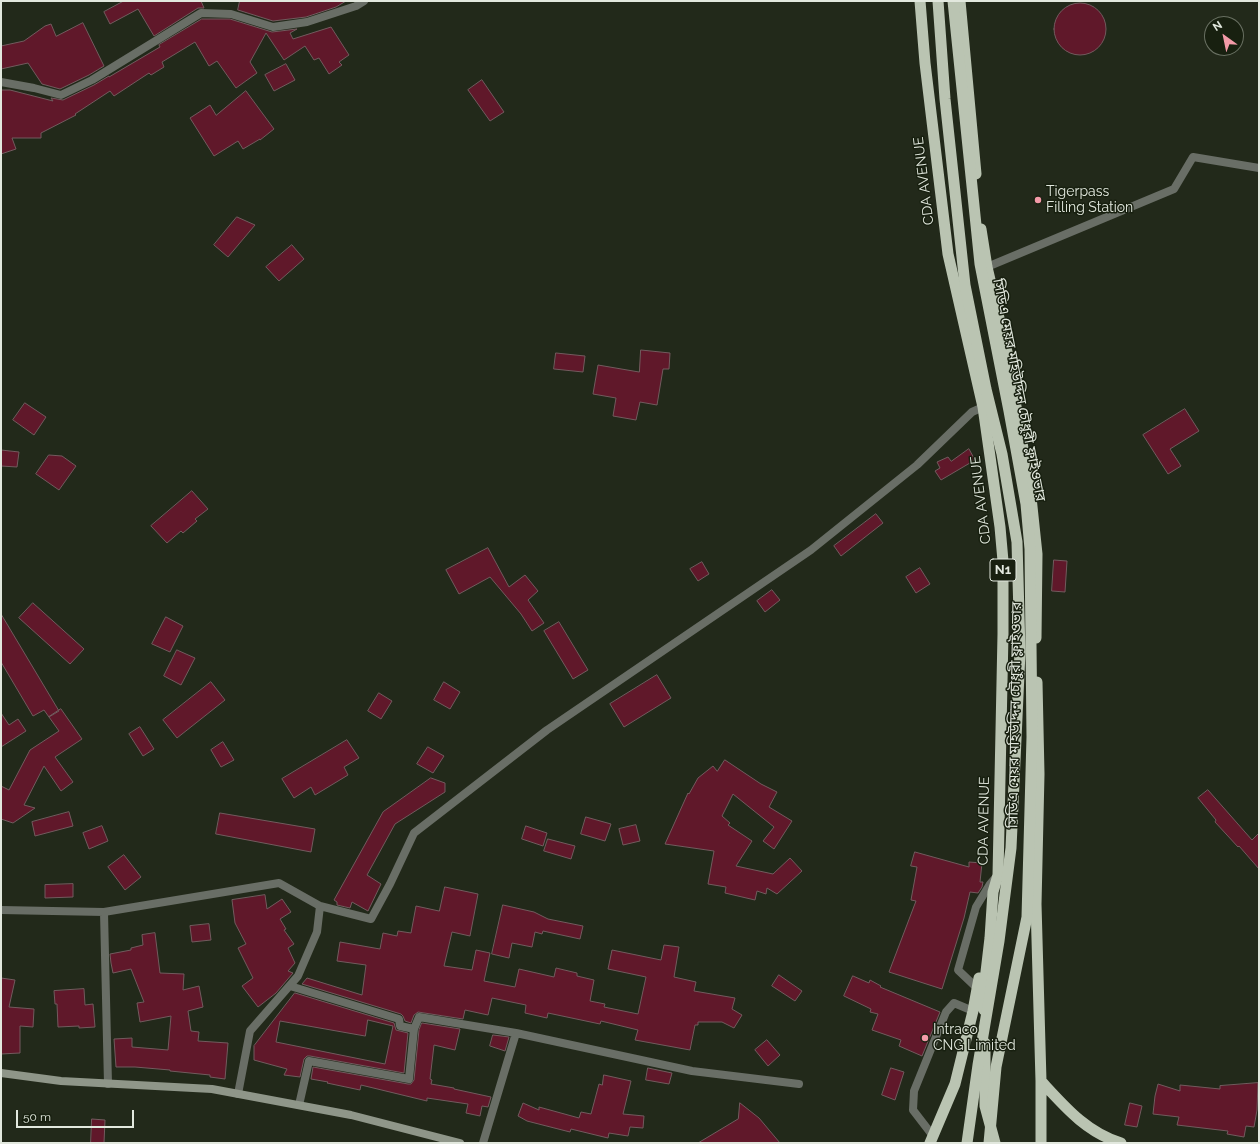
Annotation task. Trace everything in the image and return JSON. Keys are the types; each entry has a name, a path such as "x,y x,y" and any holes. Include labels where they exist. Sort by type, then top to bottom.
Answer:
{"highway":[{"name":"CDA AVENUE","path":"920,1 925,62 948,254 983,408 995,484 1003,561 998,874 993,892 990,938 981,989 985,1106 995,1143"},
{"path":"938,1 945,99 965,285 986,389 1002,454 1017,542 1020,637 1011,848 999,942 978,1065 968,1143"},
{"name":"সিডিএ মেয়র মহিউদ্দিন চৌধুরী ফ্লাইওভার","path":"953,1 980,264 1026,504 1030,549 1032,737 1027,917 996,1067 989,1143"},
{"name":"N1","path":"960,1 980,218 987,267 1007,352 1015,398 1031,497 1037,554 1036,656 1039,774 1036,904 1041,1081 1041,1143"},
{"path":"931,1140 955,1084 973,1011 981,989"},
{"path":"1041,1081 1065,1107 1088,1127 1108,1139 1121,1143"}],"main road":[{"path":"1,1073 61,1081 212,1090 351,1115 460,1143"}],"street":[{"path":"1,82 61,95 92,80 201,13 232,14 273,27 307,22 356,6 364,1"},
{"path":"987,267 1174,189 1193,157 1259,168"},
{"path":"1,910 104,912 279,883 320,906 371,919 390,884 414,833 547,730 811,550 917,464 972,412 983,408"},
{"path":"981,989 958,970 976,907 998,874"},
{"path":"238,1094 250,1031 298,976 317,932 320,906"},
{"path":"104,912 108,1084"},
{"path":"290,986 399,1019 400,1026 414,1029"},
{"path":"931,1140 913,1110 914,1092 946,1012 954,1003 973,1011"},
{"path":"299,1105 309,1061 409,1079 414,1029 419,1017 516,1033 692,1071 799,1084"},
{"path":"483,1143 516,1033"}],"building":[{"path":"124,1 201,1 204,8 198,8 154,36 138,9 110,24 104,12"},
{"path":"240,1 346,1 336,7 306,17 273,21 238,10"},
{"path":"1080,3 1094,7 1102,15 1106,29 1102,43 1094,51 1080,55 1066,51 1058,43 1054,29 1058,15 1066,7"},
{"path":"202,19 230,19 272,32 297,29 290,33 293,39 331,27 349,55 339,62 342,65 329,74 319,58 314,60 305,46 284,60 266,33 250,62 257,73 236,88 217,61 209,66 195,42 162,62 164,67 151,75 149,73 114,96 110,91 75,114 76,115 41,133 41,138 12,138 16,149 1,154 1,90 10,90 53,101 51,98 63,100 109,77 160,47 159,45"},
{"path":"83,23 104,66 89,75 60,89 42,84 28,63 1,69 1,46 24,41 45,26 51,24 56,36"},
{"path":"286,64 295,80 274,91 265,75"},
{"path":"482,80 504,112 490,121 468,90"},
{"path":"246,91 274,129 260,140 243,149 238,141 214,156 190,118 210,105 216,115"},
{"path":"237,217 255,225 228,257 214,245"},
{"path":"292,245 304,259 279,281 266,267"},
{"path":"641,350 670,353 669,369 663,369 657,405 640,402 636,420 613,416 616,398 593,394 598,365 639,372"},
{"path":"556,353 585,356 583,372 554,369"},
{"path":"25,403 46,417 34,435 13,420"},
{"path":"1185,409 1199,431 1170,449 1181,466 1168,474 1143,435"},
{"path":"969,449 975,460 941,480 935,471 940,468 937,462 948,457 951,461"},
{"path":"1,450 19,452 17,467 1,466"},
{"path":"49,455 62,456 76,466 59,490 36,474"},
{"path":"192,491 208,509 195,519 197,521 183,533 181,531 167,543 151,526"},
{"path":"876,514 883,523 841,556 834,546"},
{"path":"488,548 509,587 525,575 538,591 528,600 544,623 532,631 521,614 490,577 459,594 446,570"},
{"path":"1054,560 1067,561 1065,592 1052,591"},
{"path":"702,562 709,574 698,581 690,569"},
{"path":"920,568 930,584 916,593 906,577"},
{"path":"772,590 780,600 765,612 757,601"},
{"path":"33,603 84,649 70,664 19,618"},
{"path":"1,614 59,711 49,717 44,710 33,716 1,662"},
{"path":"166,617 183,626 170,652 152,644"},
{"path":"559,622 588,670 573,679 544,631"},
{"path":"177,650 195,658 181,685 164,676"},
{"path":"657,675 671,698 624,727 610,704"},
{"path":"211,682 225,700 177,738 163,720"},
{"path":"444,682 460,692 450,709 434,700"},
{"path":"379,693 392,701 381,719 368,711"},
{"path":"61,709 82,739 55,757 73,782 61,791 44,766 24,805 35,808 13,823 1,819 1,786 9,790 30,750 59,731 49,717"},
{"path":"1,713 9,725 18,719 26,731 1,747"},
{"path":"140,727 154,749 143,756 129,734"},
{"path":"347,740 359,758 344,767 348,775 315,795 311,787 294,798 282,779"},
{"path":"223,742 234,760 221,767 211,750"},
{"path":"428,747 444,756 433,773 417,764"},
{"path":"725,760 761,784 777,792 769,807 792,821 774,849 763,841 774,827 733,794 722,816 730,823 728,825 752,841 736,866 773,874 790,858 802,871 777,894 767,888 766,894 757,891 755,900 725,893 726,887 708,884 714,851 665,844 688,793 689,794 698,778 713,766 717,771"},
{"path":"431,778 445,783 445,792 395,824 367,875 381,884 368,911 352,902 350,908 337,905 337,902 334,900 383,812"},
{"path":"1208,790 1252,840 1259,833 1259,869 1215,822 1216,820 1198,798"},
{"path":"69,812 73,826 35,836 32,822"},
{"path":"220,813 315,829 311,852 216,834"},
{"path":"586,817 611,824 605,841 581,834"},
{"path":"636,825 640,841 623,845 619,829"},
{"path":"102,826 108,841 89,849 83,833"},
{"path":"526,826 547,833 543,846 522,839"},
{"path":"548,839 575,846 571,859 544,851"},
{"path":"915,852 969,867 969,862 982,863 980,882 983,882 982,887 978,893 970,892 964,918 942,989 889,972 916,901 911,900 917,867 911,866"},
{"path":"124,855 141,877 125,890 108,867"},
{"path":"73,884 73,897 45,898 45,885"},
{"path":"445,887 478,894 470,936 452,932 444,966 472,970 476,950 490,953 484,981 515,987 519,969 554,977 556,968 577,973 577,976 594,980 590,1001 605,1004 604,1007 638,1014 646,977 608,969 612,950 661,960 664,945 679,947 674,977 696,982 694,991 735,998 732,1009 742,1015 734,1028 722,1022 698,1022 698,1025 695,1025 690,1050 635,1040 638,1030 601,1021 600,1024 548,1013 547,1018 525,1013 526,1005 492,998 488,1015 465,1010 463,1019 418,1012 414,1015 411,1023 405,1021 401,1014 302,984 307,978 362,995 366,965 337,961 340,942 380,949 383,933 397,936 398,931 411,933 416,906 439,911"},
{"path":"265,895 267,909 282,899 291,912 280,919 286,929 284,930 294,944 288,948 295,963 288,971 293,973 276,993 258,1007 242,986 253,978 238,948 246,944 235,923 232,900"},
{"path":"503,905 534,912 548,919 583,926 580,939 543,931 542,934 535,932 532,947 512,943 509,958 492,954"},
{"path":"209,924 211,940 192,942 190,926"},
{"path":"155,933 160,973 184,974 183,990 199,986 203,1007 188,1011 191,1031 199,1032 198,1041 228,1043 225,1079 210,1077 210,1075 170,1070 116,1067 114,1039 132,1038 132,1047 168,1050 171,1016 140,1022 137,1003 144,1002 131,969 113,973 110,954 131,950 131,948 143,945 142,935"},
{"path":"779,975 802,991 795,1001 772,986"},
{"path":"853,976 869,983 870,980 881,986 880,987 940,1012 922,1056 899,1046 901,1040 872,1030 878,1014 870,1012 871,1009 844,996"},
{"path":"1,978 15,980 9,1007 34,1009 33,1027 20,1026 20,1053 1,1054"},
{"path":"84,989 85,1005 93,1004 95,1027 58,1027 57,1004 55,1004 54,991"},
{"path":"295,993 394,1023 396,1030 408,1033 404,1073 307,1056 304,1059 300,1077 284,1075 287,1069 254,1060 254,1046","holes":["368,1020 393,1026 385,1064 276,1042 280,1021 365,1036"]},
{"path":"422,1023 460,1029 455,1050 434,1045 430,1079 432,1080 431,1084 491,1097 488,1107 482,1106 480,1116 466,1113 468,1104 427,1098 427,1101 361,1085 360,1090 311,1079 313,1067 411,1084 414,1080 419,1030"},
{"path":"493,1035 509,1037 505,1051 490,1046"},
{"path":"767,1040 780,1055 768,1066 755,1050"},
{"path":"648,1068 672,1073 669,1084 646,1080"},
{"path":"891,1068 904,1072 895,1100 882,1095"},
{"path":"604,1075 631,1081 623,1114 644,1116 643,1128 630,1127 628,1136 609,1133 608,1138 571,1129 570,1132 527,1121 518,1116 523,1103 539,1110 539,1107 579,1118 581,1112 591,1114 599,1084 602,1085"},
{"path":"1258,1083 1257,1110 1254,1127 1246,1126 1244,1137 1227,1134 1228,1131 1177,1125 1179,1117 1153,1114 1158,1084 1180,1091 1180,1085 1220,1089 1220,1086"},
{"path":"740,1103 759,1118 780,1143 698,1143 738,1119"},
{"path":"1130,1103 1142,1106 1137,1127 1125,1125"},
{"path":"92,1119 105,1120 104,1143 91,1143"}],"place":[{"name":"Tigerpass Filling Station","path":"1038,200"},
{"name":"Intraco CNG Limited","path":"925,1038"}]}
